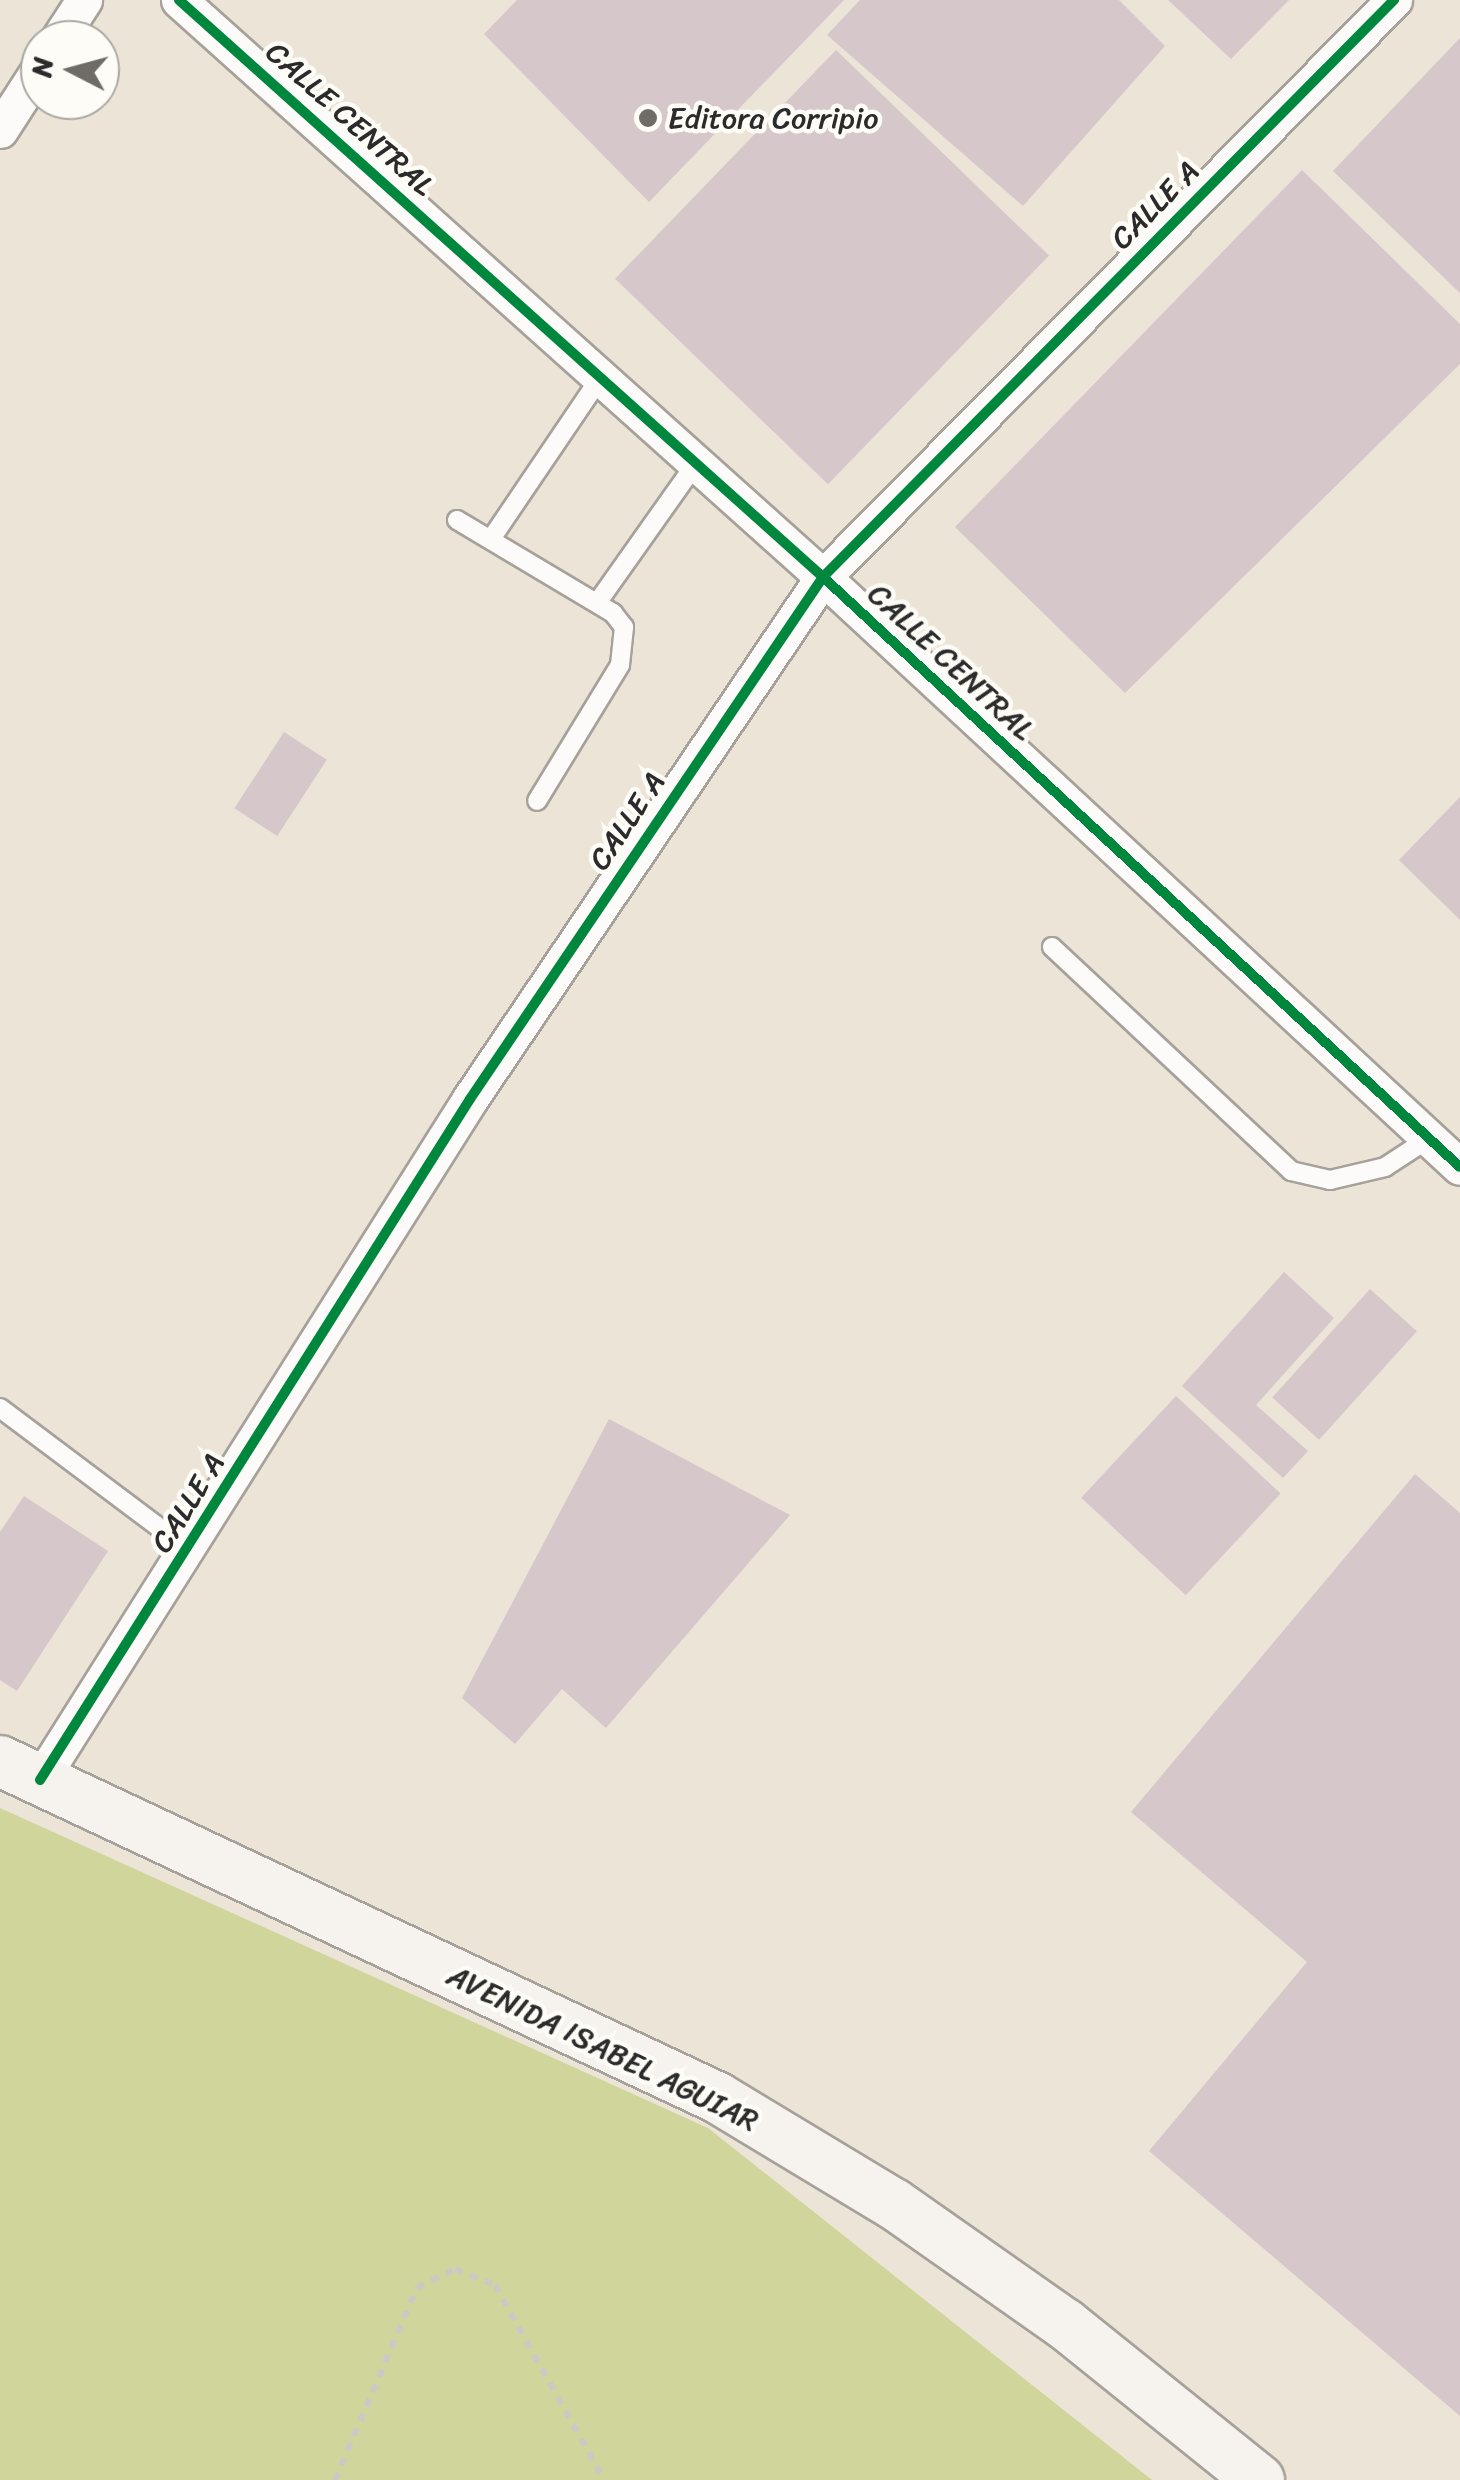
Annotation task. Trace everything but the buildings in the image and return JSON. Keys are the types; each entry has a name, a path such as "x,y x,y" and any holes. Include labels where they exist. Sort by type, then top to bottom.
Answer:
{"main road":[{"name":"AVENIDA ISABEL AGUIAR","path":"20,1770 718,2098 894,2204 1065,2324 1259,2480"}],"street":[{"name":"CALLE CENTRAL","path":"179,0 823,577 1460,1167"},
{"name":"CALLE A","path":"20,1770 189,1549 470,1099 823,577 1394,0"},
{"path":"0,130 20,99"}],"lane":[{"path":"491,539 600,378"},
{"path":"597,603 696,463"},
{"path":"457,520 597,603 624,627 620,665 537,801"},
{"path":"1052,947 1291,1170 1330,1180 1384,1167 1428,1140"},
{"path":"0,1408 189,1549"}],"path":[{"path":"335,2480 417,2288 455,2270 495,2286 604,2480"}],"green space":[{"path":"0,1808 708,2128 1152,2480 0,2480"}],"cycle path":[{"path":"179,0 823,577 1460,1167"},
{"path":"40,1780 470,1099 823,577 1394,0"}],"place":[{"name":"Editora Corripio","path":"648,118"}]}
